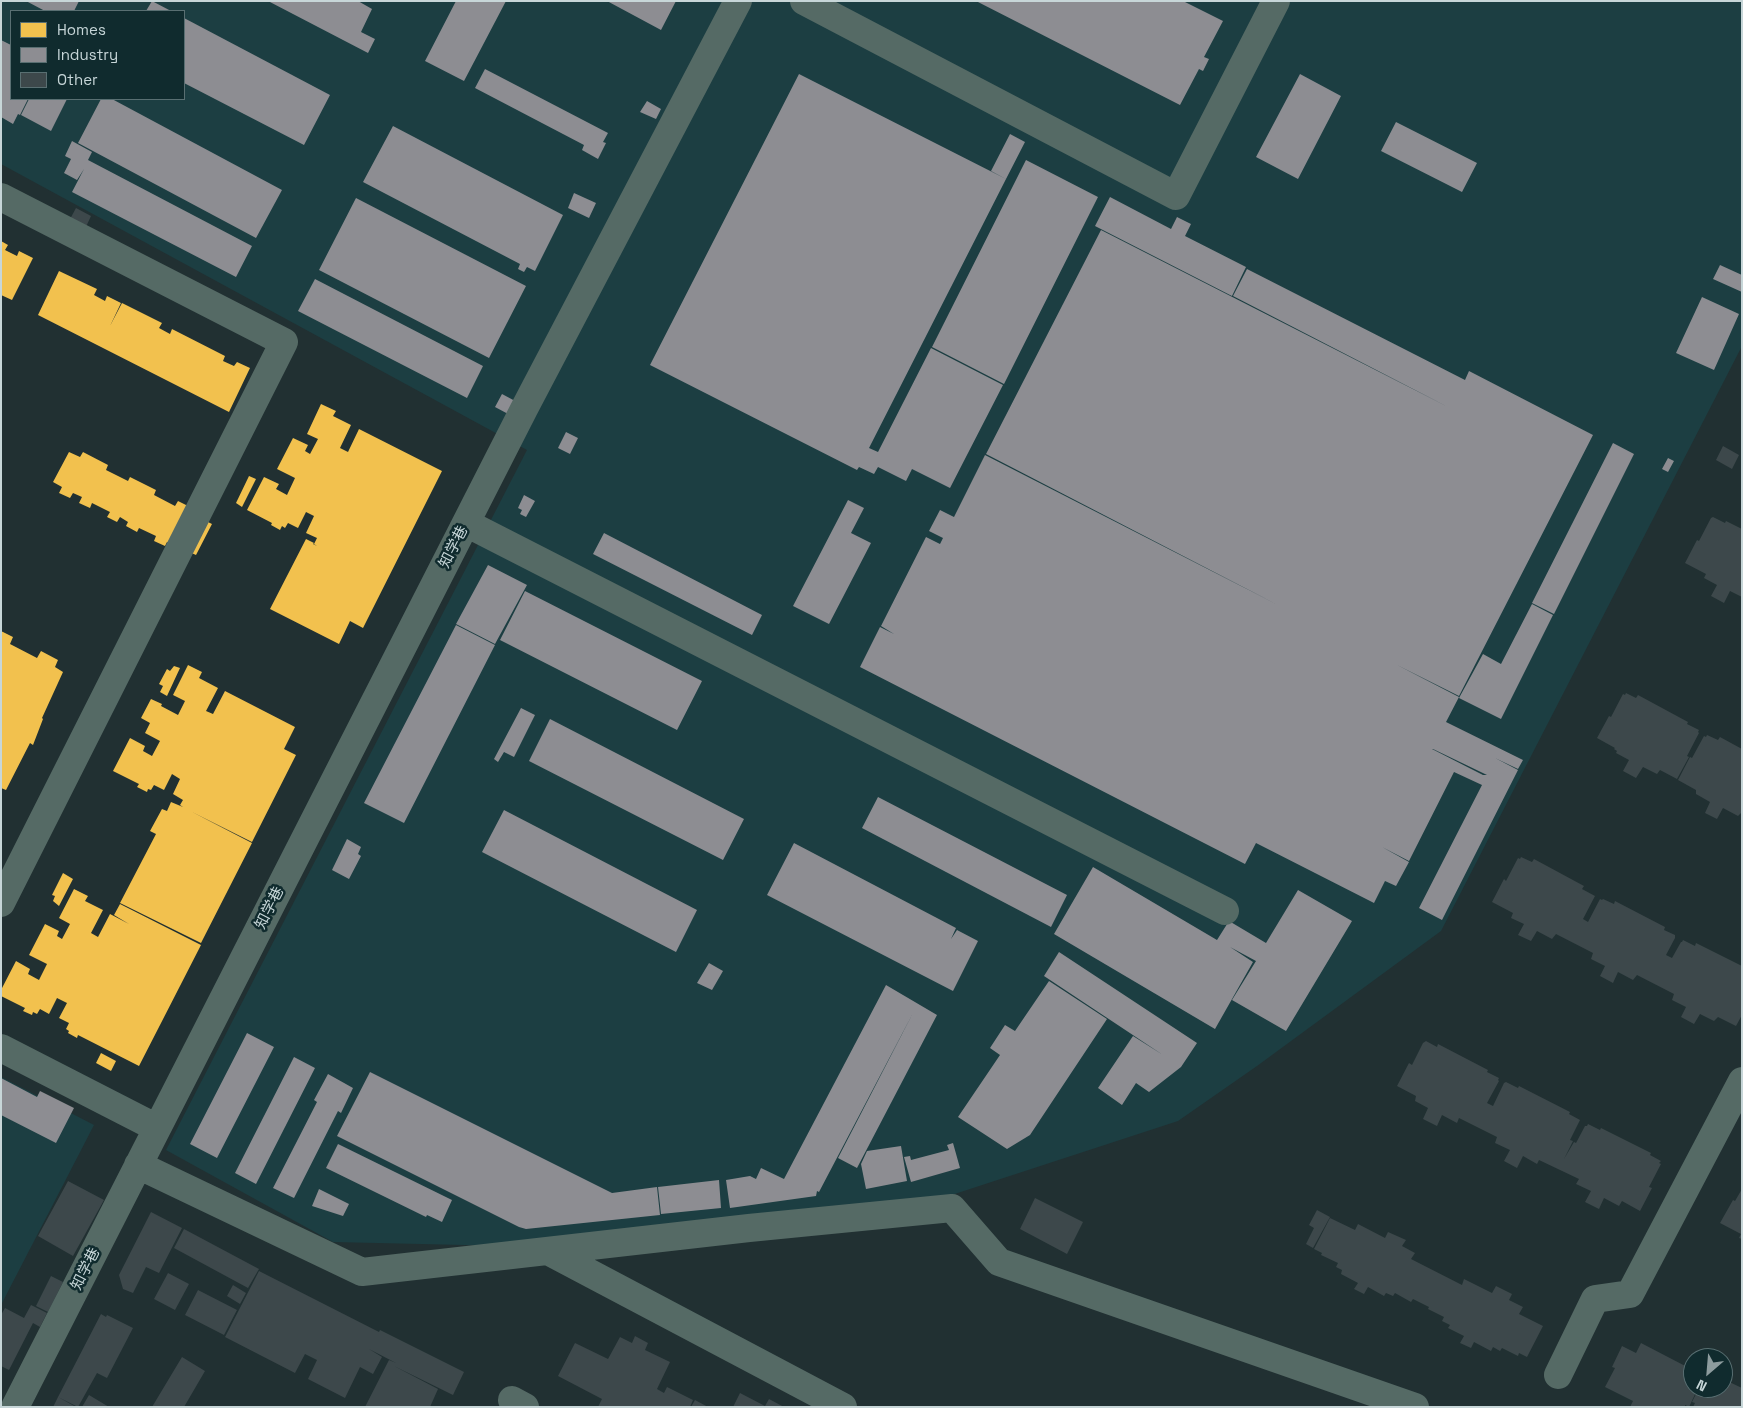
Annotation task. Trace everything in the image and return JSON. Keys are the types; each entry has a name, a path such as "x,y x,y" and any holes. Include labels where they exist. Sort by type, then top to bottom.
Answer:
{"street":[{"name":"知学巷","path":"15,1407 524,409 738,1"},
{"path":"804,1 1176,196 1276,1"},
{"path":"1,196 284,342 1,903"},
{"path":"466,523 1224,911"},
{"path":"1,1048 157,1128"},
{"path":"1558,1375 1595,1299 1630,1294 1742,1081"},
{"path":"138,1165 362,1272 750,1228 952,1208 999,1262 1415,1407"},
{"path":"548,1251 843,1407"}],"shaded area":[{"path":"1,1 1742,1 1742,346 1441,931 1257,1066 1178,1121 921,1205 552,1247 333,1242 166,1150 527,450 1,164"},
{"path":"1,1077 94,1125 1,1305"}],"building: Homes":[{"path":"1,241 8,245 5,250 17,256 19,251 33,258 12,300 1,295"},
{"path":"59,271 97,289 94,295 105,301 107,296 121,303 110,326 122,303 162,323 159,328 170,334 172,329 225,356 223,361 234,366 237,362 250,368 229,412 38,315"},
{"path":"321,404 336,411 333,416 351,425 340,448 348,452 359,429 442,471 363,628 350,621 339,644 270,609 306,539 317,546 314,544 317,538 306,533 314,516 306,512 298,528 288,523 285,528 282,526 280,530 271,525 272,523 247,510 264,477 279,484 276,489 287,495 295,478 277,469 293,438 308,445 305,451 310,454 318,439 307,434"},
{"path":"69,452 80,457 83,452 108,465 106,470 128,481 130,477 156,490 154,495 175,506 178,501 202,513 200,518 212,524 196,555 167,542 165,546 154,541 156,536 139,528 137,532 126,526 128,522 120,517 117,522 107,517 110,512 92,503 90,508 79,503 82,497 73,493 70,498 59,493 62,487 53,482"},
{"path":"249,476 256,479 242,507 236,503"},
{"path":"1,631 13,637 10,644 37,658 41,651 58,660 55,667 63,672 42,718 33,745 30,743 6,790 1,788"},
{"path":"188,665 202,672 199,678 218,688 206,711 213,714 225,691 295,727 284,749 296,755 252,842 192,812 252,843 201,943 120,903 156,834 150,831 162,809 167,811 171,802 183,807 180,805 183,800 173,794 180,779 172,774 164,790 154,785 147,792 137,787 139,784 113,771 130,738 145,746 143,751 152,756 160,741 145,733 150,723 141,718 151,699 178,715 185,701 173,695"},
{"path":"174,666 180,668 167,696 160,692 163,686 159,684 167,669 170,671"},
{"path":"63,873 73,879 59,906 53,901 55,896 52,895"},
{"path":"74,889 88,896 85,901 103,910 91,933 98,937 110,914 129,924 114,915 120,904 201,945 139,1066 78,1035 77,1038 68,1033 69,1031 66,1029 69,1023 59,1018 67,1003 57,998 49,1014 40,1009 37,1014 33,1012 32,1015 23,1011 25,1008 1,996 1,990 16,961 30,969 28,974 39,980 47,964 29,955 45,924 59,931 57,936 62,939 70,924 59,918"},
{"path":"101,1053 116,1061 111,1071 96,1063"}],"building: Industry":[{"path":"26,1 79,1 74,10 43,10"},
{"path":"152,1 169,10 147,10"},
{"path":"268,1 358,1 372,9 361,32 375,39 368,53"},
{"path":"456,1 506,1 464,81 425,61"},
{"path":"607,1 676,1 661,30"},
{"path":"976,1 1183,1 1223,21 1204,57 1209,59 1203,71 1199,69 1180,105"},
{"path":"185,19 330,95 304,145 185,84"},
{"path":"1,40 10,44 10,100 28,100 13,124 1,117"},
{"path":"485,69 608,133 603,142 606,143 598,159 582,150 584,145 475,88"},
{"path":"799,74 1006,179 869,448 878,452 931,348 1003,385 950,488 912,469 906,481 878,467 874,474 859,467 857,470 650,365"},
{"path":"1300,74 1341,96 1298,179 1256,157"},
{"path":"28,100 66,100 51,131 21,115"},
{"path":"100,100 114,100 282,190 256,238 78,143"},
{"path":"647,101 661,109 656,119 640,112"},
{"path":"1396,122 1477,163 1462,192 1381,151"},
{"path":"393,126 563,215 535,271 527,267 524,272 518,269 520,264 363,182"},
{"path":"1010,134 1025,142 1006,179 991,171"},
{"path":"72,141 92,152 88,160 252,246 236,277 72,192 84,169 77,180 64,173 71,159 65,156"},
{"path":"1026,160 1098,197 1004,384 932,347"},
{"path":"574,193 596,203 589,218 568,208"},
{"path":"1110,197 1171,229 1177,217 1191,224 1185,236 1246,267 1232,296 1095,226"},
{"path":"356,198 526,286 489,358 319,270"},
{"path":"1101,230 1450,408 1233,296 1247,269 1465,380 1469,371 1593,435 1459,696 1397,665 1459,697 1446,722 1523,760 1518,769 1495,758 1518,770 1442,920 1419,908 1482,785 1454,772 1409,861 1382,847 1409,862 1396,886 1385,881 1374,903 1256,843 1245,864 860,667 880,627 894,634 881,626 926,537 940,544 943,538 929,531 940,510 954,517 985,455 1278,605 986,454","holes":["1433,749 1487,775 1483,775"]},
{"path":"1720,265 1742,275 1742,292 1713,279"},
{"path":"315,279 483,366 467,398 298,311"},
{"path":"1702,297 1739,314 1714,370 1676,353"},
{"path":"502,394 517,402 510,415 495,407"},
{"path":"566,432 578,438 570,454 558,448"},
{"path":"1613,443 1634,454 1554,614 1532,603"},
{"path":"1668,458 1674,461 1668,472 1662,469"},
{"path":"524,495 535,501 526,517 520,514 522,510 518,508"},
{"path":"848,500 864,508 851,533 871,543 829,624 793,606"},
{"path":"604,533 762,615 752,635 593,554"},
{"path":"488,565 527,585 495,644 456,624"},
{"path":"525,591 702,681 677,730 500,640"},
{"path":"1532,604 1553,615 1501,719 1459,698 1483,654 1501,664"},
{"path":"456,625 495,645 404,823 364,803"},
{"path":"521,708 535,715 514,757 504,752 498,762 494,759"},
{"path":"550,719 744,819 723,860 529,761"},
{"path":"878,797 1067,895 1051,927 862,828"},
{"path":"504,810 697,910 676,952 482,852"},
{"path":"347,839 361,847 358,854 361,856 349,879 332,870"},
{"path":"794,843 956,928 951,939 957,930 978,941 953,991 767,895"},
{"path":"1093,867 1217,940 1229,921 1266,943 1298,890 1352,921 1286,1031 1232,1000 1256,961 1230,947 1253,962 1215,1029 1054,934"},
{"path":"1059,952 1197,1043 1181,1067 1149,1092 1136,1083 1122,1105 1098,1088 1133,1036 1163,1055 1044,976"},
{"path":"709,963 723,971 712,990 697,983"},
{"path":"1049,981 1107,1019 1030,1135 1007,1149 958,1117 1000,1055 990,1048 1005,1025 1015,1031"},
{"path":"886,985 937,1015 857,1168 838,1158 914,1011 816,1196 730,1208 726,1180 750,1176 756,1179 761,1168 784,1179"},
{"path":"247,1033 274,1047 217,1158 190,1144"},
{"path":"294,1057 315,1068 256,1184 235,1173"},
{"path":"370,1072 612,1193 657,1187 660,1215 526,1229 519,1227 337,1136"},
{"path":"328,1074 353,1088 341,1113 338,1111 294,1198 273,1188 317,1102 314,1100"},
{"path":"1,1078 37,1097 40,1091 74,1108 56,1143 1,1115"},
{"path":"953,1143 960,1168 911,1182 904,1157 910,1156 911,1160 949,1150 947,1145"},
{"path":"338,1144 452,1200 442,1222 427,1215 426,1217 326,1168"},
{"path":"901,1146 907,1181 866,1189 861,1164 867,1151"},
{"path":"719,1180 721,1208 661,1214 658,1187"},
{"path":"319,1189 349,1204 343,1216 312,1206"}],"building: Other":[{"path":"76,208 91,216 85,229 69,221"},
{"path":"1723,446 1739,455 1732,469 1716,460"},
{"path":"1713,517 1742,529 1742,597 1730,591 1724,603 1711,596 1717,585 1704,578 1706,574 1685,563 1697,540 1699,541"},
{"path":"1626,693 1636,698 1638,695 1699,730 1687,756 1689,757 1677,779 1660,770 1657,774 1643,767 1636,778 1623,771 1629,760 1616,753 1615,748 1597,738 1623,694 1625,695"},
{"path":"1707,735 1718,740 1720,737 1742,749 1742,812 1738,816 1723,808 1717,819 1705,813 1710,802 1696,794 1696,790 1678,780 1690,757 1692,758 1704,736 1706,737"},
{"path":"1521,857 1532,862 1534,859 1584,886 1582,889 1595,896 1583,919 1588,922 1600,899 1614,904 1615,901 1665,927 1664,930 1675,935 1666,955 1672,958 1683,940 1695,946 1696,943 1742,966 1742,1015 1736,1026 1718,1017 1714,1021 1700,1014 1694,1024 1681,1017 1686,1007 1672,1000 1674,994 1637,975 1633,980 1618,972 1613,983 1600,976 1605,966 1591,959 1593,953 1556,934 1552,939 1537,931 1531,941 1518,935 1524,924 1511,918 1513,913 1492,902 1504,879 1506,881 1518,858 1520,859"},
{"path":"1426,1041 1437,1047 1438,1044 1488,1070 1487,1072 1499,1078 1487,1103 1493,1106 1506,1082 1518,1088 1519,1086 1570,1112 1569,1114 1580,1120 1570,1140 1573,1141 1564,1159 1588,1124 1600,1130 1601,1128 1651,1153 1650,1155 1661,1161 1659,1163 1661,1164 1649,1187 1652,1188 1640,1211 1622,1201 1619,1206 1604,1198 1599,1209 1585,1202 1591,1191 1576,1184 1579,1179 1539,1160 1537,1164 1523,1156 1517,1168 1504,1161 1510,1150 1495,1143 1497,1137 1459,1118 1457,1123 1442,1115 1437,1126 1423,1119 1428,1108 1415,1101 1416,1096 1397,1086 1409,1063 1412,1065 1423,1043"},
{"path":"68,1181 104,1200 73,1256 38,1236"},
{"path":"1742,1189 1742,1239 1739,1238 1741,1234 1720,1223 1733,1200 1735,1201"},
{"path":"1035,1198 1083,1222 1067,1254 1020,1229"},
{"path":"1317,1210 1330,1217 1313,1248 1306,1244 1314,1228 1309,1225"},
{"path":"151,1212 182,1228 159,1273 146,1267 133,1293 123,1289 119,1275"},
{"path":"1330,1218 1355,1230 1358,1224 1385,1238 1388,1232 1406,1240 1402,1246 1415,1253 1411,1259 1462,1285 1464,1279 1492,1293 1496,1286 1512,1294 1509,1300 1523,1307 1519,1314 1543,1326 1527,1357 1519,1353 1518,1356 1502,1348 1500,1351 1493,1347 1491,1351 1474,1342 1471,1348 1460,1343 1464,1336 1448,1328 1450,1325 1442,1321 1444,1317 1413,1299 1411,1302 1395,1293 1393,1296 1386,1293 1384,1296 1368,1287 1364,1294 1354,1289 1358,1283 1341,1274 1342,1270 1336,1267 1338,1263 1321,1255 1322,1253 1314,1249"},
{"path":"184,1229 259,1269 248,1288 174,1248"},
{"path":"259,1271 379,1332 380,1330 464,1372 453,1395 394,1366 438,1389 430,1407 365,1407 389,1360 396,1363 369,1349 382,1357 373,1374 360,1367 345,1398 308,1379 317,1360 305,1354 295,1373 225,1337"},
{"path":"168,1273 189,1284 175,1310 154,1299"},
{"path":"51,1276 63,1282 48,1312 36,1306"},
{"path":"233,1285 246,1293 240,1304 227,1296"},
{"path":"198,1290 237,1310 224,1335 185,1315"},
{"path":"31,1305 47,1313 40,1327 33,1323 9,1370 1,1366 1,1315 5,1308 24,1318"},
{"path":"101,1314 133,1328 107,1378 97,1373 78,1407 58,1397"},
{"path":"635,1336 648,1343 645,1350 670,1362 657,1389 664,1393 667,1387 693,1400 690,1407 598,1407 602,1399 558,1376 575,1343 608,1359 620,1337 632,1343"},
{"path":"1641,1343 1683,1365 1683,1398 1693,1398 1689,1407 1685,1405 1685,1407 1630,1407 1633,1401 1605,1387 1615,1368 1612,1367 1622,1346 1636,1353"},
{"path":"182,1357 205,1371 184,1407 152,1407"},
{"path":"1733,1384 1742,1388 1742,1407 1693,1407 1695,1403 1692,1402 1694,1398 1733,1398"},
{"path":"740,1393 765,1406 769,1399 784,1407 733,1407"},
{"path":"89,1395 109,1407 82,1407"},
{"path":"58,1397 76,1407 53,1407"},
{"path":"695,1400 708,1407 691,1407"}]}
